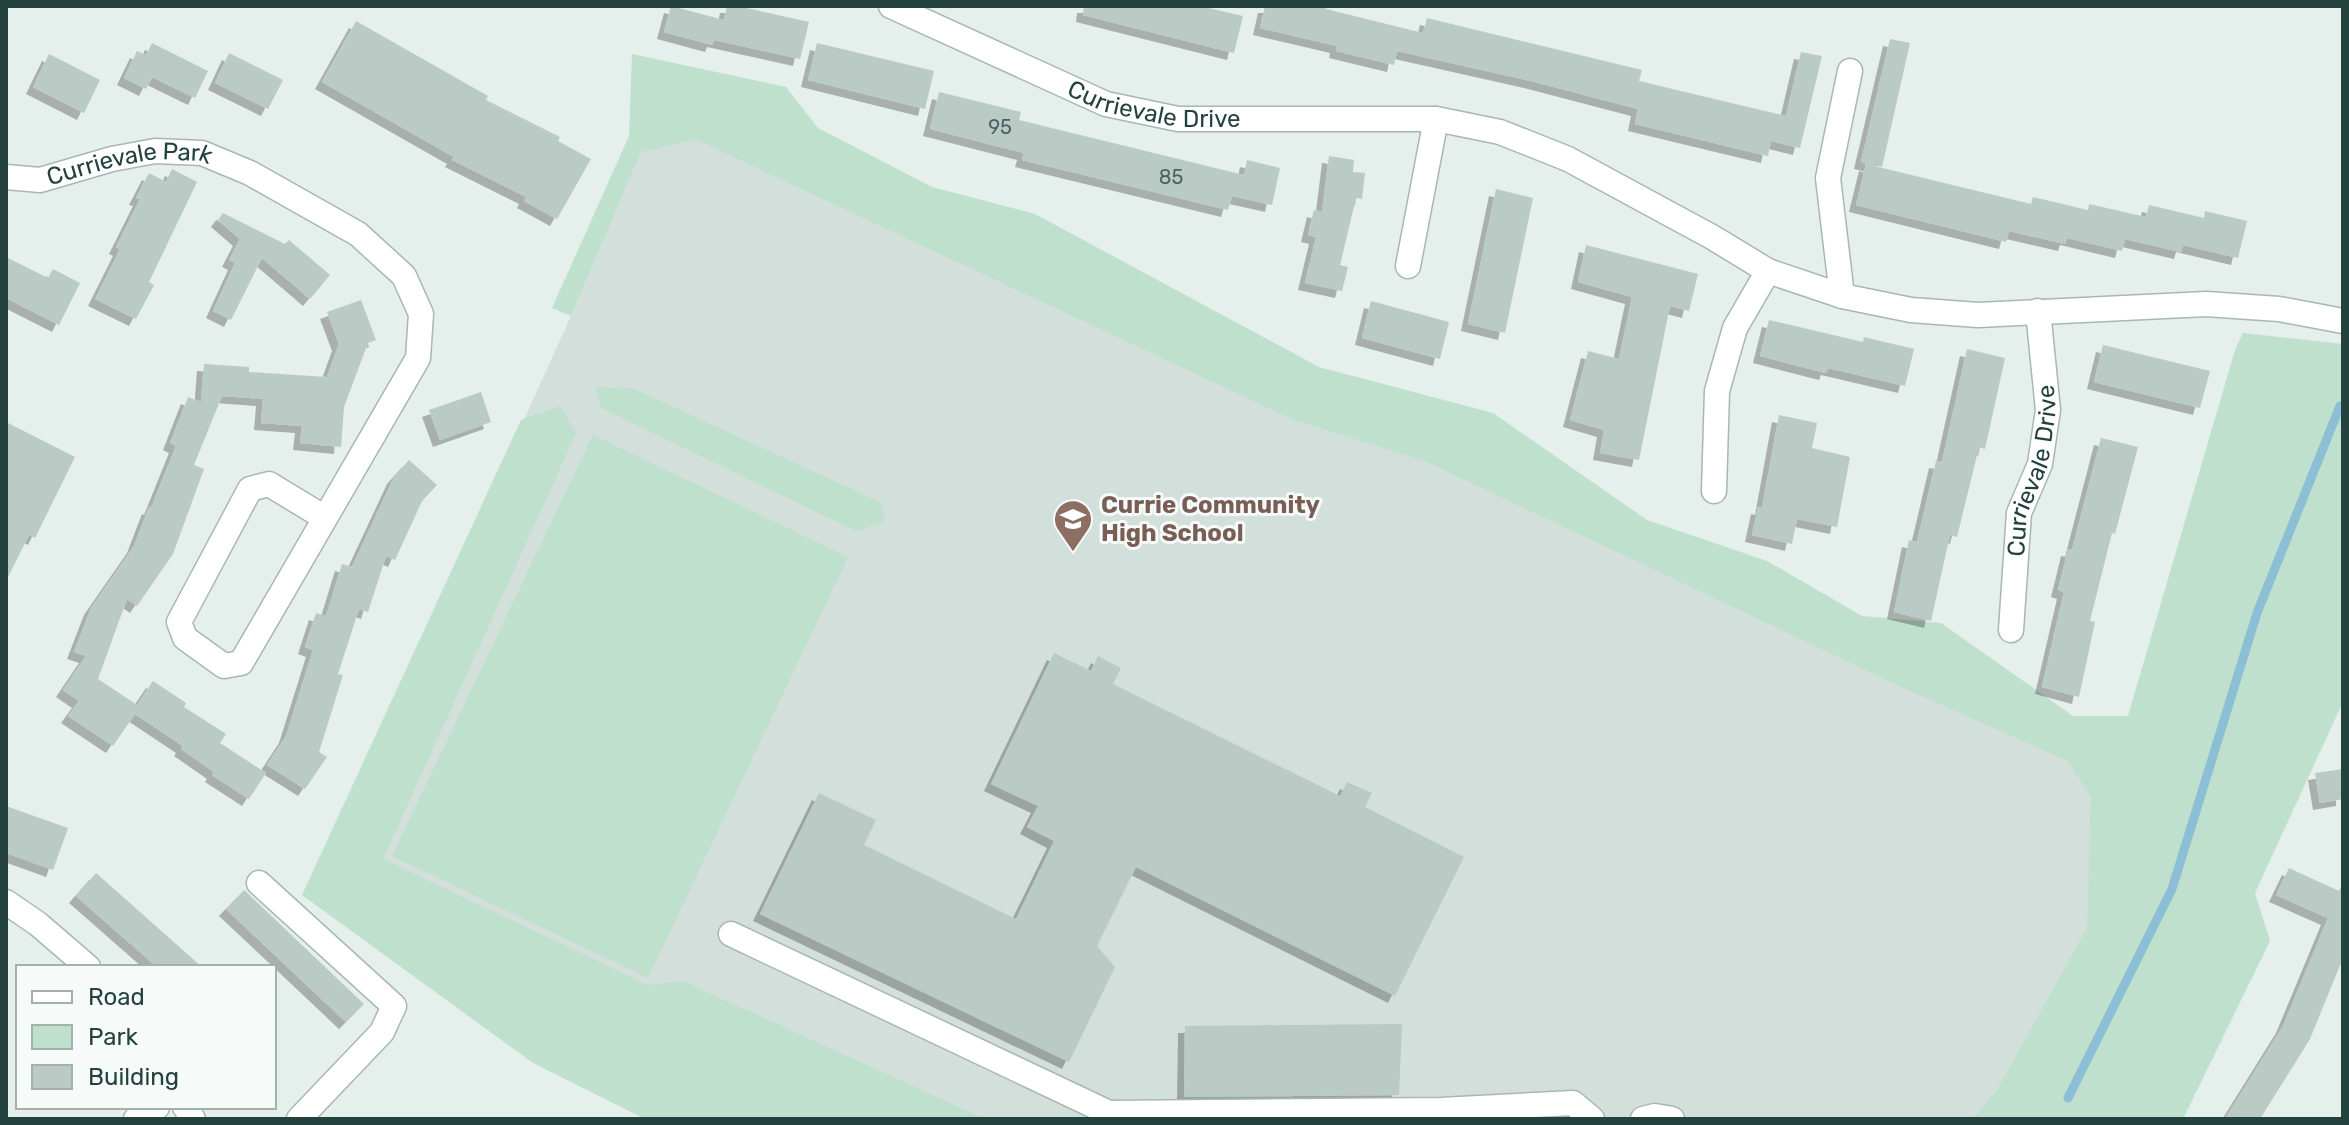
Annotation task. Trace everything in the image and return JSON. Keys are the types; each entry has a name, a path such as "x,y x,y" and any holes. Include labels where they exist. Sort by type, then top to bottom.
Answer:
{"street":[{"name":"Currievale Drive","path":"891,6 1106,104 1178,119 1436,119 1500,132 1568,159 1768,271 1842,296 1911,310 1978,315 2206,304 2279,309 2343,321"},
{"path":"1842,296 1828,178 1850,71"},
{"path":"1408,266 1436,119"},
{"name":"Currievale Park","path":"6,177 40,180 112,159 155,151 202,153 250,173 358,234 404,276 421,314 418,358 241,663 224,666 185,638 179,622 250,489 269,484 325,518"},
{"path":"1714,491 1717,391 1735,328 1768,271"},
{"name":"Currievale Drive","path":"2011,630 2019,513 2040,464 2048,410 2038,311"},
{"path":"259,883 394,1006 382,1032 299,1119"},
{"path":"6,902 38,924 86,965"},
{"path":"731,934 1109,1113 1441,1110 1573,1103 1592,1119"},
{"path":"136,1119 154,1109"},
{"path":"1643,1119 1655,1116 1672,1119"}],"shaded area":[{"name":"Currie Community High School","path":"667,90 2181,780 1984,1119 973,1119 535,1059 308,895 571,316"}],"green space":[{"path":"632,54 786,87 818,128 932,187 1035,214 1319,367 1493,413 1647,520 1767,561 1862,616 1941,623 2073,716 2128,716 2235,350 2243,333 2343,344 2343,702 2255,893 2270,941 2183,1119 1973,1119 1997,1090 2087,928 2091,797 2068,761 1910,691 1425,461 1294,420 695,139 641,152 571,316 552,308 629,136"},
{"path":"596,387 632,388 882,503 884,522 856,531 601,408"},
{"path":"560,406 576,433 383,859 648,985 683,981 985,1119 645,1119 533,1063 302,895 521,420"},
{"path":"593,435 848,557 648,978 392,856"}],"building":[{"path":"671,6 724,20 727,6 738,6 809,22 800,59 714,40 712,45 664,32"},
{"path":"1084,6 1200,6 1243,16 1234,53 1083,15"},
{"path":"1265,6 1326,6 1326,9 1423,33 1427,18 1642,70 1639,81 1786,116 1801,52 1822,56 1800,148 1771,141 1768,156 1635,124 1638,109 1531,81 1397,51 1394,65 1336,51 1337,46 1260,28"},
{"path":"356,21 488,96 486,100 560,137 558,141 591,159 557,219 524,201 526,197 452,160 454,157 322,82"},
{"path":"1890,39 1910,43 1882,167 1861,162"},
{"path":"152,43 208,71 195,98 152,77 146,89 124,78 137,51 146,55"},
{"path":"817,43 934,71 925,109 808,80"},
{"path":"229,53 283,80 268,109 215,83"},
{"path":"49,54 100,80 84,113 33,87"},
{"path":"939,92 1021,112 1019,120 1244,175 1247,160 1280,168 1272,205 1232,196 1228,210 1022,160 1024,153 930,129"},
{"path":"1329,156 1354,160 1353,172 1365,173 1362,199 1356,198 1340,265 1348,267 1342,291 1305,283 1316,237 1308,235 1314,210 1322,212"},
{"path":"1866,164 2031,204 2033,197 2088,210 2089,204 2146,217 2149,205 2204,218 2205,211 2247,221 2238,258 2183,245 2181,252 2125,239 2122,251 2067,238 2065,244 2009,231 2006,242 1856,205"},
{"path":"172,169 197,182 149,282 154,285 136,319 95,299 120,249 116,247 149,173 166,182"},
{"path":"1496,189 1533,198 1505,333 1468,324"},
{"path":"223,213 285,244 289,240 330,275 310,299 262,258 231,320 213,311 235,263 229,260 240,239 218,220"},
{"path":"1586,245 1698,274 1689,311 1670,306 1639,460 1600,453 1604,430 1570,420 1588,351 1619,359 1632,297 1578,282"},
{"path":"6,257 48,278 53,269 80,283 59,325 6,298"},
{"path":"361,300 376,340 368,343 344,407 341,447 300,443 302,426 261,423 263,399 222,396 194,465 204,469 173,554 137,606 127,599 98,679 137,705 153,681 186,703 184,707 226,734 220,743 266,773 249,799 212,775 214,772 181,749 183,746 135,714 113,746 68,716 79,701 63,690 86,656 74,652 91,608 134,546 151,508 176,446 170,443 188,397 201,402 204,364 249,367 249,372 327,377 339,344 327,312"},
{"path":"1371,301 1449,322 1440,359 1362,338"},
{"path":"1769,320 1863,342 1864,337 1914,349 1905,386 1828,368 1826,373 1760,356"},
{"path":"2103,345 2210,371 2200,408 2094,382"},
{"path":"1967,349 2005,358 1985,449 1979,447 1957,537 1950,535 1931,621 1894,612 1909,540 1917,542 1936,461 1942,462"},
{"path":"481,392 491,422 440,440 429,410"},
{"path":"1779,415 1817,423 1812,448 1850,457 1837,527 1797,519 1792,544 1752,535 1758,507 1762,508"},
{"path":"6,422 75,457 35,538 29,535 6,581"},
{"path":"2101,438 2138,447 2090,621 2095,622 2079,697 2042,687 2064,592 2058,590 2068,549 2072,550"},
{"path":"409,460 437,485 422,501 395,560 386,556 368,612 359,609 338,674 343,675 319,752 327,757 305,789 267,765 286,736 313,650 305,647 316,613 326,616 342,564 352,567 394,477"},
{"path":"1054,653 1091,671 1098,656 1121,668 1113,684 1340,796 1347,782 1372,793 1365,807 1464,857 1395,996 1136,867 1097,946 1115,967 1069,1062 760,914 819,793 876,820 864,845 1016,919 1054,841 1027,827 1038,806 991,784"},
{"path":"2343,769 2343,799 2320,803 2315,773"},
{"path":"6,806 68,828 53,870 6,853"},
{"path":"2289,868 2339,891 2343,882 2343,958 2310,1039 2260,1119 2225,1119 2283,1026 2328,918 2276,895"},
{"path":"96,873 200,965 155,965 76,896"},
{"path":"244,890 364,1004 346,1022 226,909"},
{"path":"1402,1024 1399,1095 1184,1097 1185,1026"}],"waterway":[{"path":"2068,1098 2172,889 2257,613 2340,406"}],"place":[{"name":"Currie Community High School","path":"1073,553"}]}
